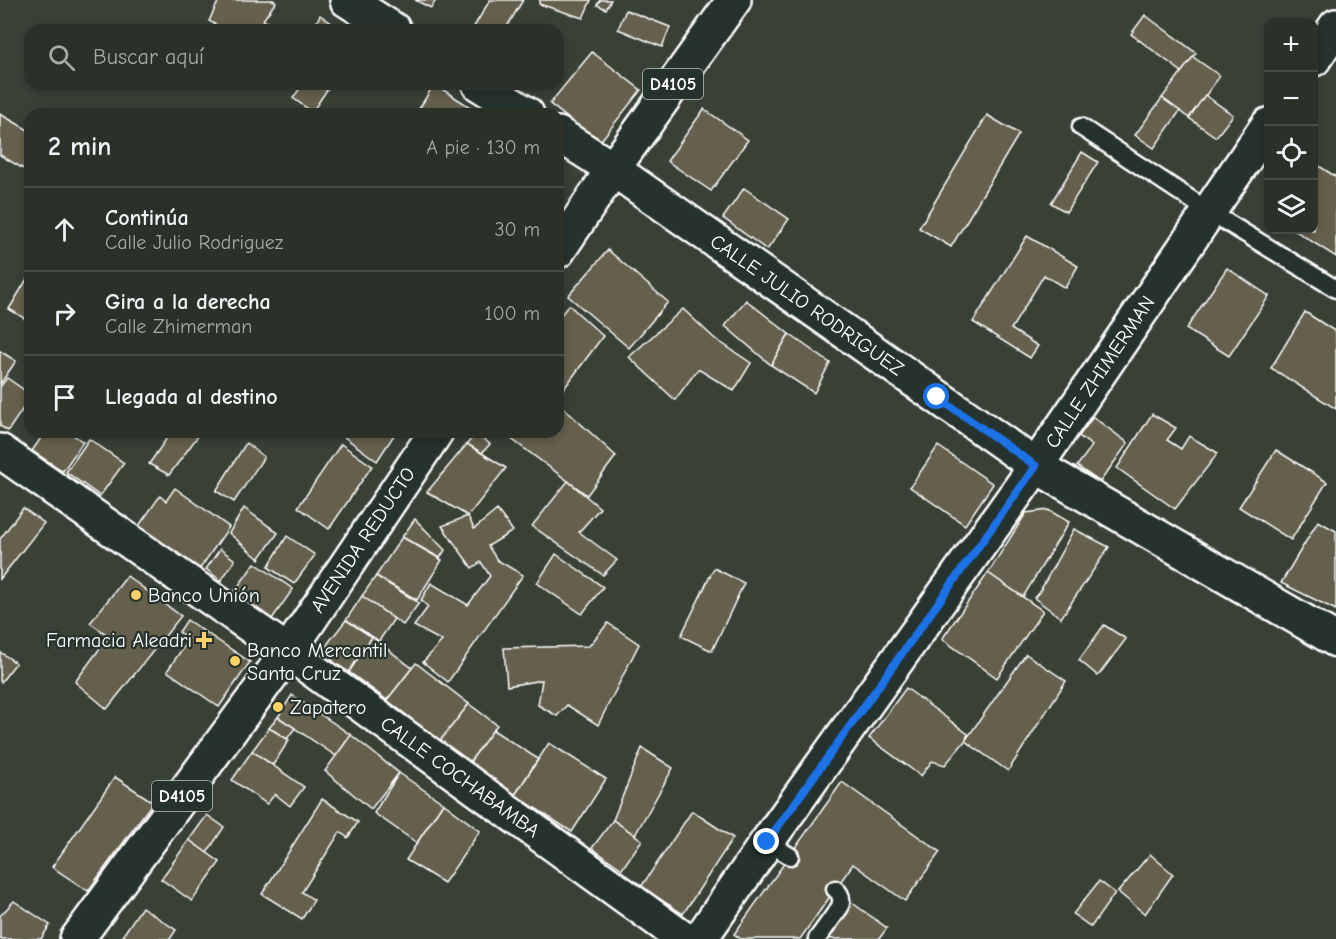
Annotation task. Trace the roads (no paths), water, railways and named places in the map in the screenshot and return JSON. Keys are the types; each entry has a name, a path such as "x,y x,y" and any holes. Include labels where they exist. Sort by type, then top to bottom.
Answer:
{"main road":[{"path":"347,0 385,24"},
{"name":"D4105","path":"564,242 613,169 734,0"},
{"path":"1318,53 1336,26"},
{"path":"489,90 517,108"},
{"name":"CALLE ZHIMERMAN","path":"700,939 778,849 1268,126"},
{"name":"CALLE JULIO RODRIGUEZ","path":"564,138 613,169 1036,466 1336,640"},
{"name":"AVENIDA REDUCTO","path":"77,939 288,652 432,438"},
{"name":"CALLE COCHABAMBA","path":"0,451 288,652 684,939"}],"lane":[{"path":"1081,127 1210,212 1336,289"},
{"path":"817,939 840,908 841,896 835,889"}],"place":[{"name":"Banco Unión","path":"136,595"},
{"name":"Farmacia Aleadri","path":"204,640"},
{"name":"Banco Mercantil Santa Cruz","path":"235,661"},
{"name":"Zapatero","path":"278,707"}]}
